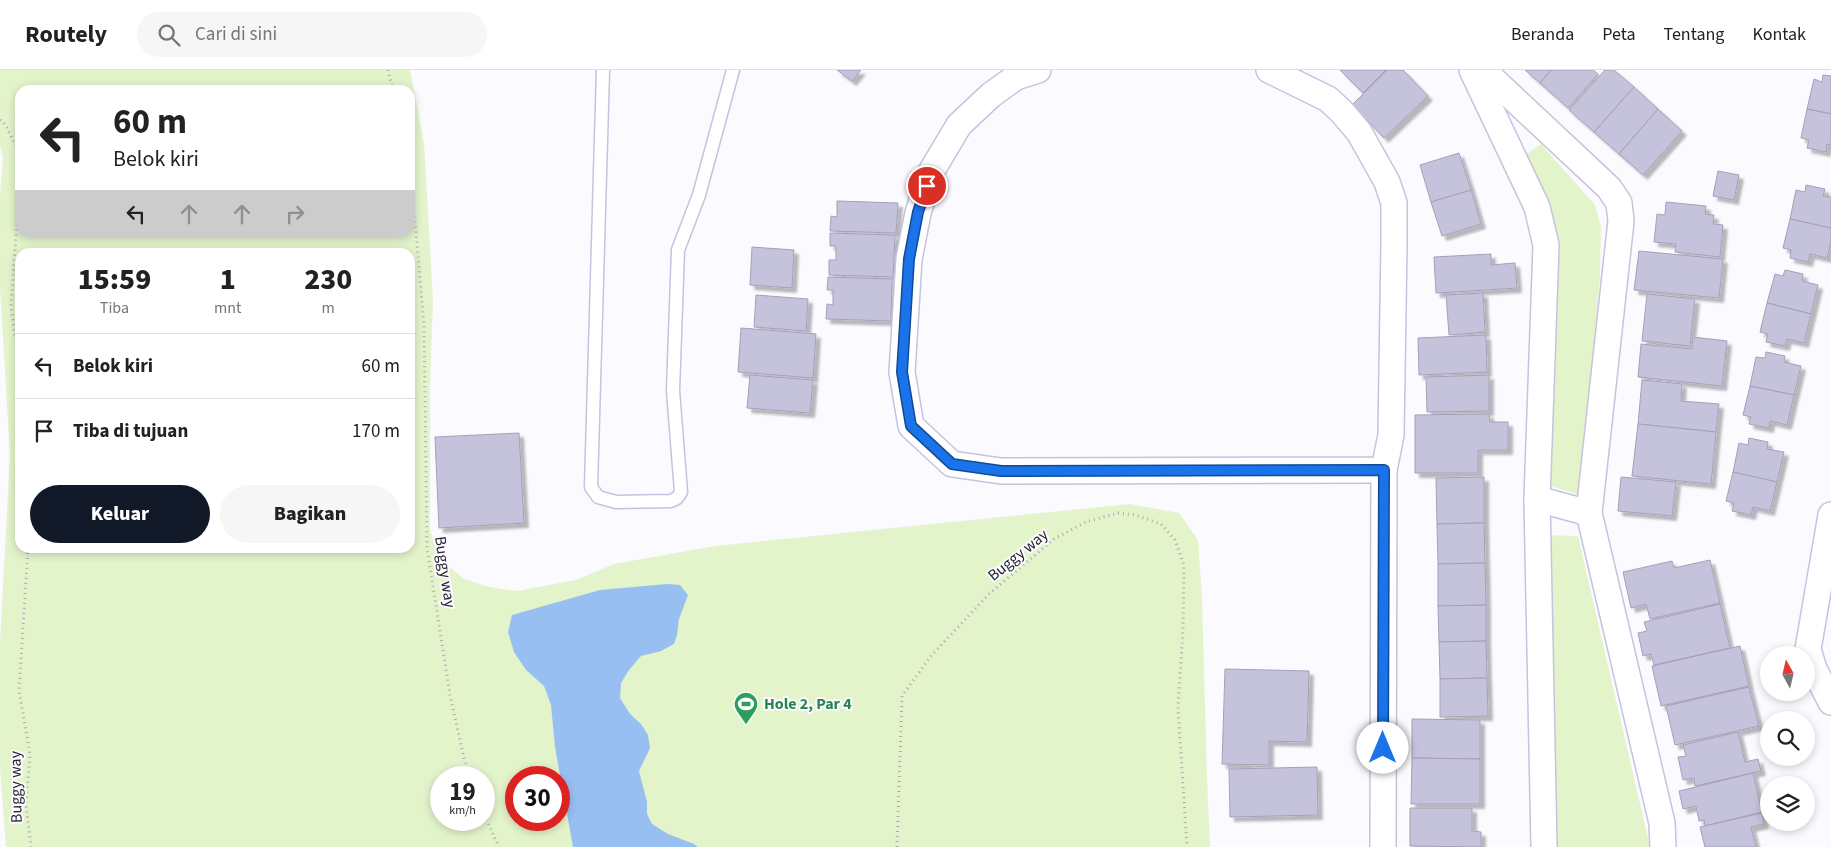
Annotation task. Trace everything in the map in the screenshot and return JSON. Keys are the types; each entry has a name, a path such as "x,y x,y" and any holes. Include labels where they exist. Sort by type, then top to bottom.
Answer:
{"street":[{"path":"1038,70 1016,77 991,95 959,125 931,172 918,212 909,259 902,372 911,426 952,464 1001,471 1384,470"},
{"path":"1269,70 1328,99 1341,111 1359,132 1387,182 1394,203 1391,435 1384,470 1383,847"},
{"path":"1472,70 1537,207 1543,225 1546,245 1537,499 1544,847"},
{"path":"1484,70 1609,188 1619,203 1621,221 1589,513 1662,823 1663,847"},
{"path":"1537,499 1589,513"},
{"path":"1831,515 1808,649 1822,671 1831,702"}],"lane":[{"path":"603,70 591,487 598,497 616,502 672,501 681,492 672,391 678,250 699,195 734,70"}],"path":[{"path":"388,70 392,85"},
{"path":"0,120 5,124 15,144"},
{"name":"Buggy way","path":"415,224 424,326 427,548 450,695 467,766"},
{"path":"15,248 11,306 15,336"},
{"name":"Buggy way","path":"897,847 902,696 930,657 989,594 1054,539 1086,522 1118,513 1135,515 1161,524 1175,540 1184,564 1183,630 1178,708 1186,847"},
{"name":"Buggy way","path":"28,553 19,690 30,754 26,805 31,847"},
{"path":"492,831 499,847"}],"green space":[{"path":"0,70 410,70 413,85 15,85 15,237 415,237 415,96 424,143 433,300 430,385 430,530 439,558 464,579 489,587 517,591 576,580 614,564 715,546 1130,504 1179,513 1198,540 1202,597 1210,847 6,847 0,768 0,643 10,455 0,288 0,196 3,158 0,145"},
{"path":"1541,144 1595,205 1601,227 1600,276 1580,495 1547,485 1552,226 1522,157"},
{"path":"1543,535 1578,536 1650,847 1550,847"}],"water":[{"path":"667,584 680,585 688,595 679,619 674,644 661,651 641,656 621,683 620,698 630,714 641,724 648,735 650,748 639,771 647,802 647,814 652,824 668,834 698,847 573,847 570,830 570,766 558,766 551,705 544,686 526,670 514,652 508,632 512,615 600,590"}],"building":[{"path":"837,70 861,70 852,81"},
{"path":"1340,70 1386,70 1363,93"},
{"path":"1387,70 1403,70 1428,96 1384,138 1365,118 1359,124 1346,111"},
{"path":"1525,70 1551,70 1540,83"},
{"path":"1551,70 1593,70 1598,74 1568,108 1540,83"},
{"path":"1605,70 1614,70 1634,87 1594,132 1569,110"},
{"path":"1823,75 1831,76 1831,114 1807,109 1814,79 1822,82"},
{"path":"1634,87 1658,109 1619,154 1594,132"},
{"path":"1658,109 1682,131 1643,175 1619,154"},
{"path":"1807,109 1831,114 1831,145 1827,144 1826,152 1807,148 1809,140 1801,138"},
{"path":"1459,153 1471,190 1431,202 1420,165"},
{"path":"1718,171 1739,175 1734,200 1713,196"},
{"path":"1806,185 1825,189 1823,196 1831,197 1831,228 1790,219 1796,190 1805,192"},
{"path":"1471,190 1481,224 1442,236 1431,202"},
{"path":"837,201 898,203 896,233 830,231 831,216 837,217"},
{"path":"1666,202 1706,206 1705,214 1714,215 1713,224 1723,225 1720,257 1675,252 1676,244 1654,242 1657,214 1665,215"},
{"path":"1790,219 1831,228 1831,242 1827,258 1810,254 1808,262 1790,258 1791,250 1783,248"},
{"path":"830,233 895,235 893,277 829,275 829,260 836,260 836,246 830,246"},
{"path":"752,247 794,250 792,288 750,285"},
{"path":"1639,251 1723,259 1719,298 1634,290"},
{"path":"1491,254 1491,265 1515,263 1517,288 1436,293 1434,257"},
{"path":"1785,270 1803,274 1802,281 1818,285 1811,314 1767,303 1775,274 1783,276"},
{"path":"828,277 892,279 891,321 826,319 827,304 833,305 833,290 827,290"},
{"path":"1483,293 1485,332 1449,335 1446,295"},
{"path":"1647,294 1695,299 1690,346 1642,341"},
{"path":"756,295 808,299 806,331 754,327"},
{"path":"1767,303 1811,314 1804,343 1787,339 1785,346 1766,342 1768,334 1760,332"},
{"path":"741,328 816,334 813,378 738,372"},
{"path":"1486,335 1487,372 1419,375 1418,338"},
{"path":"1693,337 1727,341 1722,386 1638,377 1641,344 1692,349"},
{"path":"1766,352 1785,356 1784,362 1801,366 1794,395 1750,386 1756,357 1765,358"},
{"path":"750,375 813,380 810,413 747,408"},
{"path":"1489,375 1489,411 1427,412 1426,377"},
{"path":"1642,380 1682,384 1681,401 1719,404 1716,432 1638,424"},
{"path":"1750,386 1794,395 1787,425 1770,421 1769,428 1749,424 1751,417 1743,415"},
{"path":"1489,414 1490,422 1508,422 1508,450 1478,450 1478,473 1415,473 1415,415"},
{"path":"1638,424 1716,432 1711,484 1632,476"},
{"path":"519,433 524,523 439,528 435,437"},
{"path":"1749,438 1768,442 1767,449 1784,452 1777,482 1733,472 1739,443 1748,445"},
{"path":"1733,472 1777,482 1770,511 1753,507 1751,515 1732,511 1734,503 1726,501"},
{"path":"1484,477 1484,523 1437,524 1436,478"},
{"path":"1621,477 1676,482 1672,516 1618,511"},
{"path":"1484,523 1485,563 1438,564 1437,524"},
{"path":"1710,560 1720,603 1650,619 1646,604 1631,608 1623,572 1672,561 1674,568"},
{"path":"1485,563 1486,605 1438,606 1438,564"},
{"path":"1720,604 1730,648 1654,665 1651,654 1643,656 1638,633 1647,631 1644,622"},
{"path":"1486,605 1486,641 1439,642 1438,606"},
{"path":"1486,641 1487,678 1440,679 1439,642"},
{"path":"1740,646 1749,686 1661,706 1652,666"},
{"path":"1225,669 1309,671 1307,742 1269,741 1269,765 1222,764"},
{"path":"1487,678 1488,716 1440,717 1440,679"},
{"path":"1749,687 1759,726 1675,745 1666,706"},
{"path":"1412,719 1480,720 1480,759 1412,758"},
{"path":"1738,732 1745,762 1758,759 1761,771 1695,786 1694,778 1683,780 1678,757 1686,756 1683,745"},
{"path":"1412,758 1480,759 1480,804 1411,804"},
{"path":"1317,767 1318,815 1230,817 1229,769"},
{"path":"1753,773 1760,803 1760,812 1705,826 1704,820 1699,821 1696,806 1683,809 1679,791"},
{"path":"1410,808 1472,808 1472,831 1481,832 1481,847 1410,846"},
{"path":"1760,813 1760,825 1751,827 1756,847 1705,847 1700,827"}],"place":[{"name":"Hole 2, Par 4","path":"746,725"}],"route":[{"path":"927,186 918,212 909,259 902,372 911,426 952,464 1001,471 1384,470 1383,748"}]}
